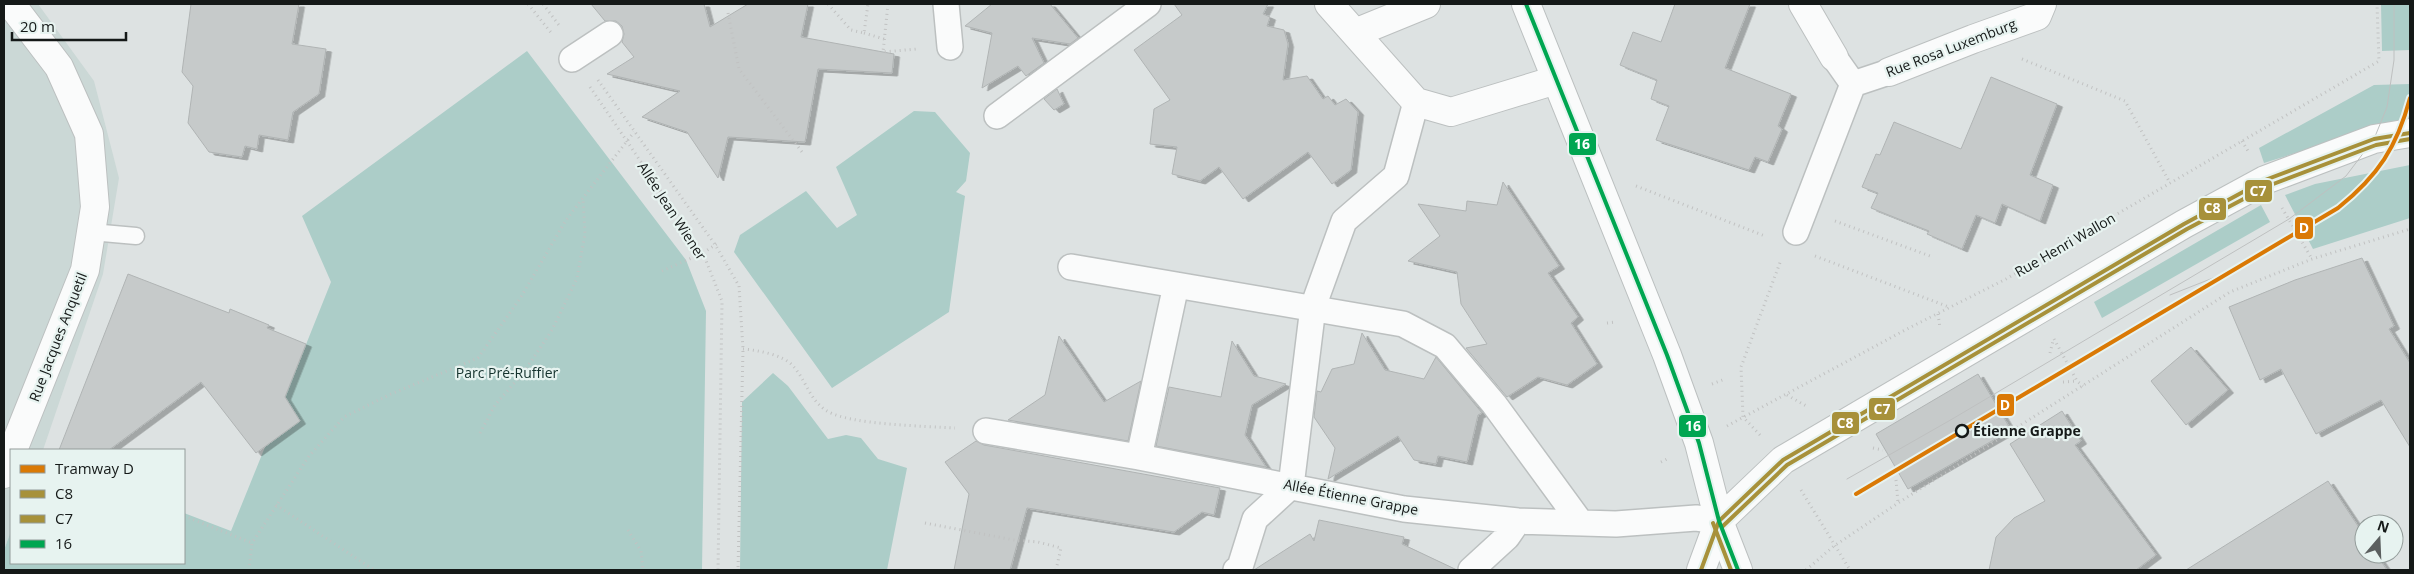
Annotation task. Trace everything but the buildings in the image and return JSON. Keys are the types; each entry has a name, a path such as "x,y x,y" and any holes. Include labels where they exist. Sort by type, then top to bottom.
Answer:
{"street":[{"name":"Rue Jacques Anquetil","path":"10,4 59,67 89,134 95,207 85,270 13,449"},
{"path":"946,4 950,46"},
{"path":"998,116 1148,4"},
{"path":"1329,4 1416,102 1452,112 1556,80"},
{"path":"1355,33 1426,4"},
{"path":"1526,4 1670,364 1699,443 1719,521 1738,570"},
{"path":"1800,221 1853,84 1834,57 1803,4"},
{"name":"Rue Rosa Luxemburg","path":"1853,84 1889,72 1973,38 2037,16 2042,4"},
{"path":"576,56 610,34"},
{"path":"1236,570 1240,567 1255,519 1291,486 1313,307 1344,221 1396,176 1416,102"},
{"path":"1701,570 1719,521 1783,460 2184,224 2265,180 2374,139 2410,132"},
{"path":"1071,267 1313,307 1403,324 1445,346 1494,404 1581,523"},
{"path":"1139,457 1176,285"},
{"name":"Allée Étienne Grappe","path":"986,431 1139,457 1404,509 1518,521 1616,524 1696,518 1719,521"},
{"path":"4,474 10,458"},
{"path":"1471,570 1506,537 1518,521"}],"lane":[{"path":"91,232 136,236"}],"path":[{"name":"Allée Jean Wiener","path":"528,4 576,56 626,141 703,253 722,301 718,570"},
{"path":"543,4 576,56 717,244 739,286 743,350 738,570"},
{"path":"828,4 851,30 884,39"},
{"path":"864,34 868,4"},
{"path":"888,4 883,52 950,46"},
{"name":"Rue Henri Wallon","path":"1800,221 1787,245 1741,367 1743,417 1787,395 1907,328 2006,279 2379,61 2377,4"},
{"path":"728,13 739,69 802,152"},
{"path":"1973,38 2125,101 2170,183"},
{"path":"248,570 252,543 309,456 344,417 391,394 478,358 521,297 566,220 634,132"},
{"path":"480,433 495,405 524,372 552,330 577,278 584,234 582,198"},
{"path":"1800,221 1930,256"},
{"path":"1806,570 1834,546 1898,503 2230,292 2312,259 2410,230"},
{"path":"662,271 703,253 717,244"},
{"path":"743,350 766,352 792,364 810,395 827,411 851,420 986,431"},
{"path":"2063,382 2077,381"},
{"path":"1787,395 1810,409"},
{"path":"1867,447 1883,450"},
{"path":"1896,480 1898,503"},
{"path":"276,505 374,570"},
{"path":"185,516 252,543"},
{"path":"925,523 1014,540 1038,542 1061,548 1056,570"},
{"path":"628,530 641,552 643,570"}],"shaded area":[{"path":"4,4 38,4 94,81 119,178 103,274 43,449 10,449 10,534 4,550"}],"green space":[{"path":"2381,4 2410,4 2410,50 2382,51"},
{"name":"Parc Pré-Ruffier","path":"527,51 686,260 706,311 702,570 4,570 4,550 10,534 10,564 185,564 185,513 231,531 265,447 300,421 285,397 331,282 302,216"},
{"path":"2410,84 2410,121 2362,132 2264,163 2259,148 2374,85"},
{"path":"914,111 935,112 970,153 966,181 956,192 965,196 949,312 832,388 734,252 740,235 806,191 837,228 857,215 836,167"},
{"path":"2410,165 2410,218 2313,249 2285,195 2315,184"},
{"path":"2261,205 2270,222 2102,318 2094,302"},
{"path":"773,373 788,386 828,439 846,435 861,438 878,459 907,468 887,570 740,570 742,402"}],"tram line":[{"path":"1847,479 1954,418 2289,219 2346,176 2374,139 2387,107 2394,60 2394,4"},
{"name":"D","path":"1856,494 2338,208 2364,184 2384,159 2399,131 2410,98"},
{"path":"2170,295 2246,265"}],"transit line":[{"name":"16","path":"1526,4 1667,355 1699,443 1719,521 1738,570"},
{"name":"C8","path":"1701,570 1719,521 1783,460 2184,224 2265,180 2374,139 2410,133"},
{"name":"C7","path":"1723,526 1787,465 2187,229 2268,186 2376,145 2410,139"},
{"name":"C7","path":"1713,523 1731,570"}],"place":[{"name":"Étienne Grappe","path":"1962,431"}]}
